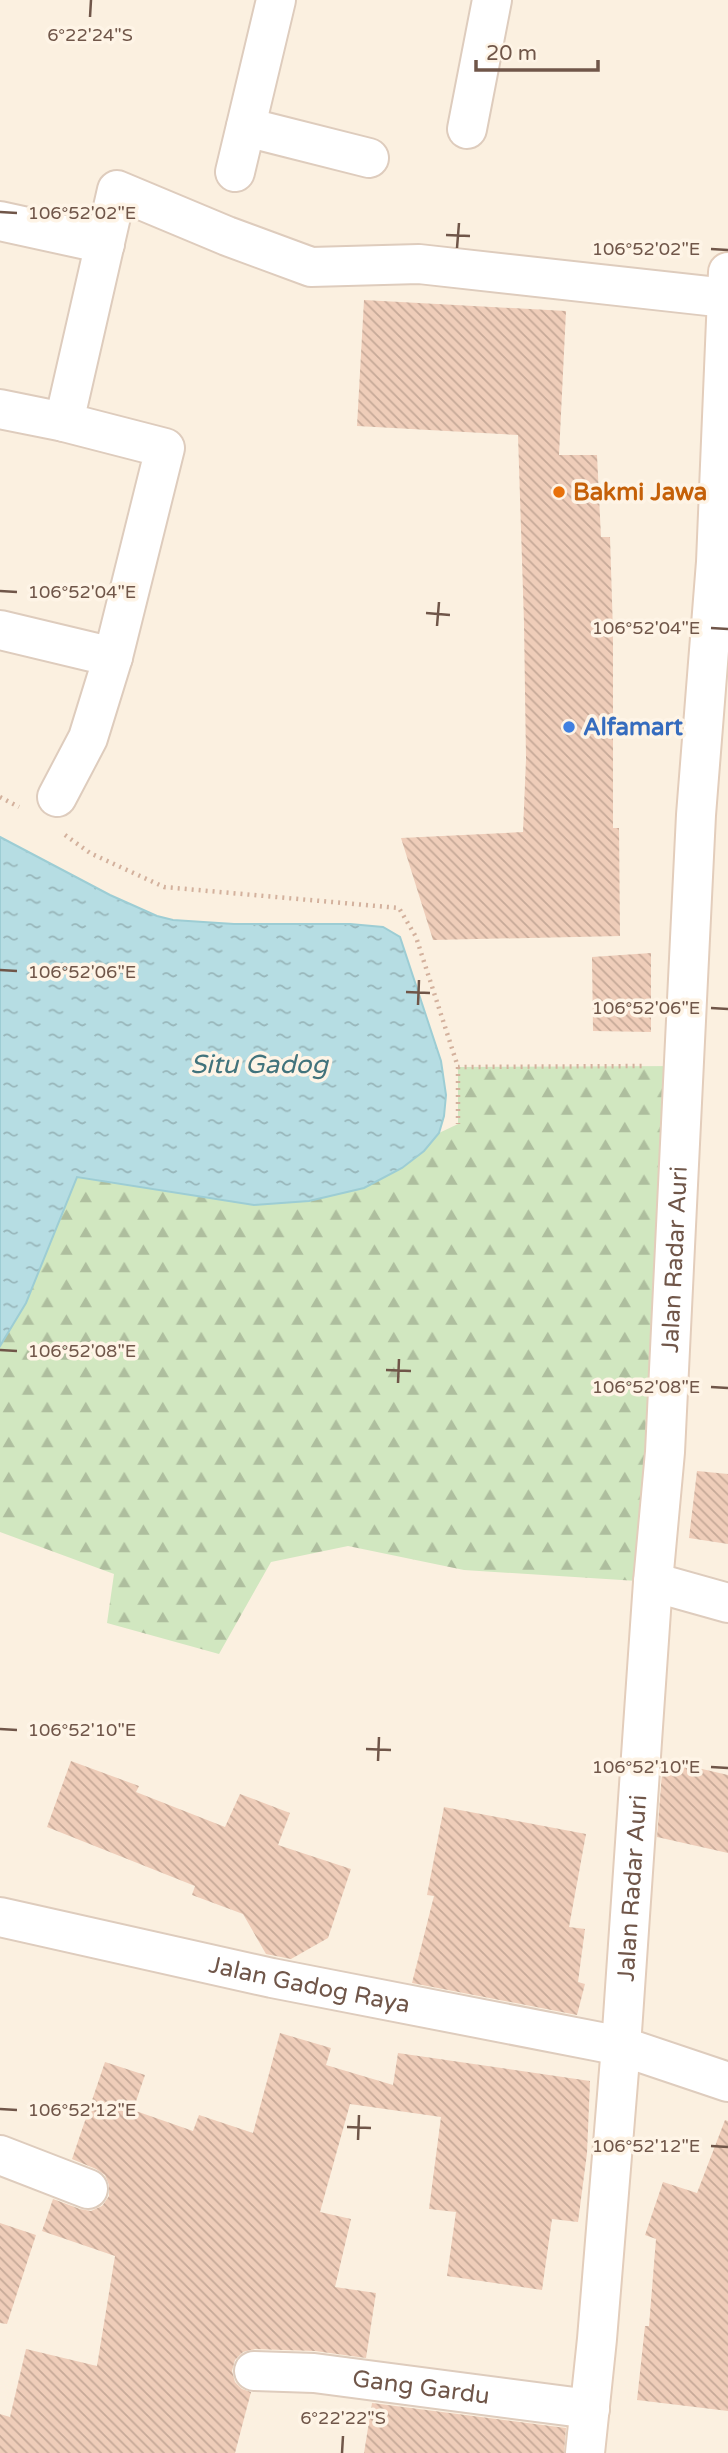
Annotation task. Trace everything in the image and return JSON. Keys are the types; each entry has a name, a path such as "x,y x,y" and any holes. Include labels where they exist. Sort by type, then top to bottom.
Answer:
{"street":[{"path":"235,172 276,0"},
{"path":"467,129 492,0"},
{"path":"246,127 369,158"},
{"path":"64,422 117,190 227,236 311,267 419,264 727,285"},
{"path":"0,221 105,244"},
{"name":"Jalan Radar Auri","path":"585,2453 621,2046 653,1582 665,1452 696,816 722,563 727,285"},
{"path":"0,409 165,447 113,657 88,738 47,813"},
{"path":"0,630 113,657"},
{"path":"653,1582 728,1603"},
{"name":"Jalan Gadog Raya","path":"0,1917 272,1978 621,2046 728,2082"},
{"path":"0,2155 89,2189"},
{"name":"Gang Gardu","path":"254,2371 314,2372 590,2409"}],"path":[{"path":"0,797 47,813 90,853 164,887 399,908 416,937 458,1067 458,1124"},
{"path":"458,1067 684,1066"}],"green space":[{"path":"684,1066 653,1582 464,1570 348,1546 271,1562 219,1654 107,1623 114,1574 0,1532 0,1346 26,1303 77,1177 211,1198 424,1151 439,1133 458,1124 458,1067"}],"water":[{"name":"Situ Gadog","path":"0,837 110,895 157,916 173,920 234,924 350,924 383,927 400,937 441,1061 446,1095 439,1133 424,1151 402,1168 364,1188 309,1201 254,1205 77,1177 26,1303 0,1346"}],"building":[{"path":"364,300 566,311 559,455 597,455 601,537 610,537 613,828 619,828 620,936 433,940 401,838 523,832 526,759 518,435 357,426"},
{"path":"651,953 651,1032 593,1031 592,957"},
{"path":"697,1471 728,1474 728,1544 689,1538"},
{"path":"663,1760 728,1775 728,1853 657,1837"},
{"path":"71,1761 139,1786 136,1792 225,1827 240,1794 290,1813 278,1845 351,1869 328,1938 291,1959 266,1954 243,1914 192,1895 195,1886 47,1827"},
{"path":"444,1807 586,1834 569,1927 585,1929 578,1982 585,1984 577,2015 412,1983 434,1896 427,1895"},
{"path":"280,2033 331,2048 326,2065 393,2085 398,2053 590,2081 587,2153 578,2222 552,2219 542,2290 447,2276 456,2212 429,2209 441,2117 350,2104 320,2212 351,2219 335,2287 376,2293 366,2358 315,2351 255,2349 243,2352 235,2360 232,2371 235,2382 242,2389 251,2392 235,2453 0,2453 0,2414 10,2417 26,2349 97,2366 115,2256 42,2231 53,2199 91,2211 102,2206 109,2196 105,2175 72,2159 105,2062 145,2075 133,2110 193,2131 199,2115 253,2133"},
{"path":"725,2120 728,2121 728,2411 637,2400 645,2326 649,2326 656,2239 645,2235 663,2182 697,2193"},
{"path":"0,2223 36,2235 7,2324 0,2323"},
{"path":"372,2403 566,2428 564,2453 364,2453"}],"place":[{"name":"Bakmi Jawa","path":"559,492"},
{"name":"Alfamart","path":"569,727"}]}
